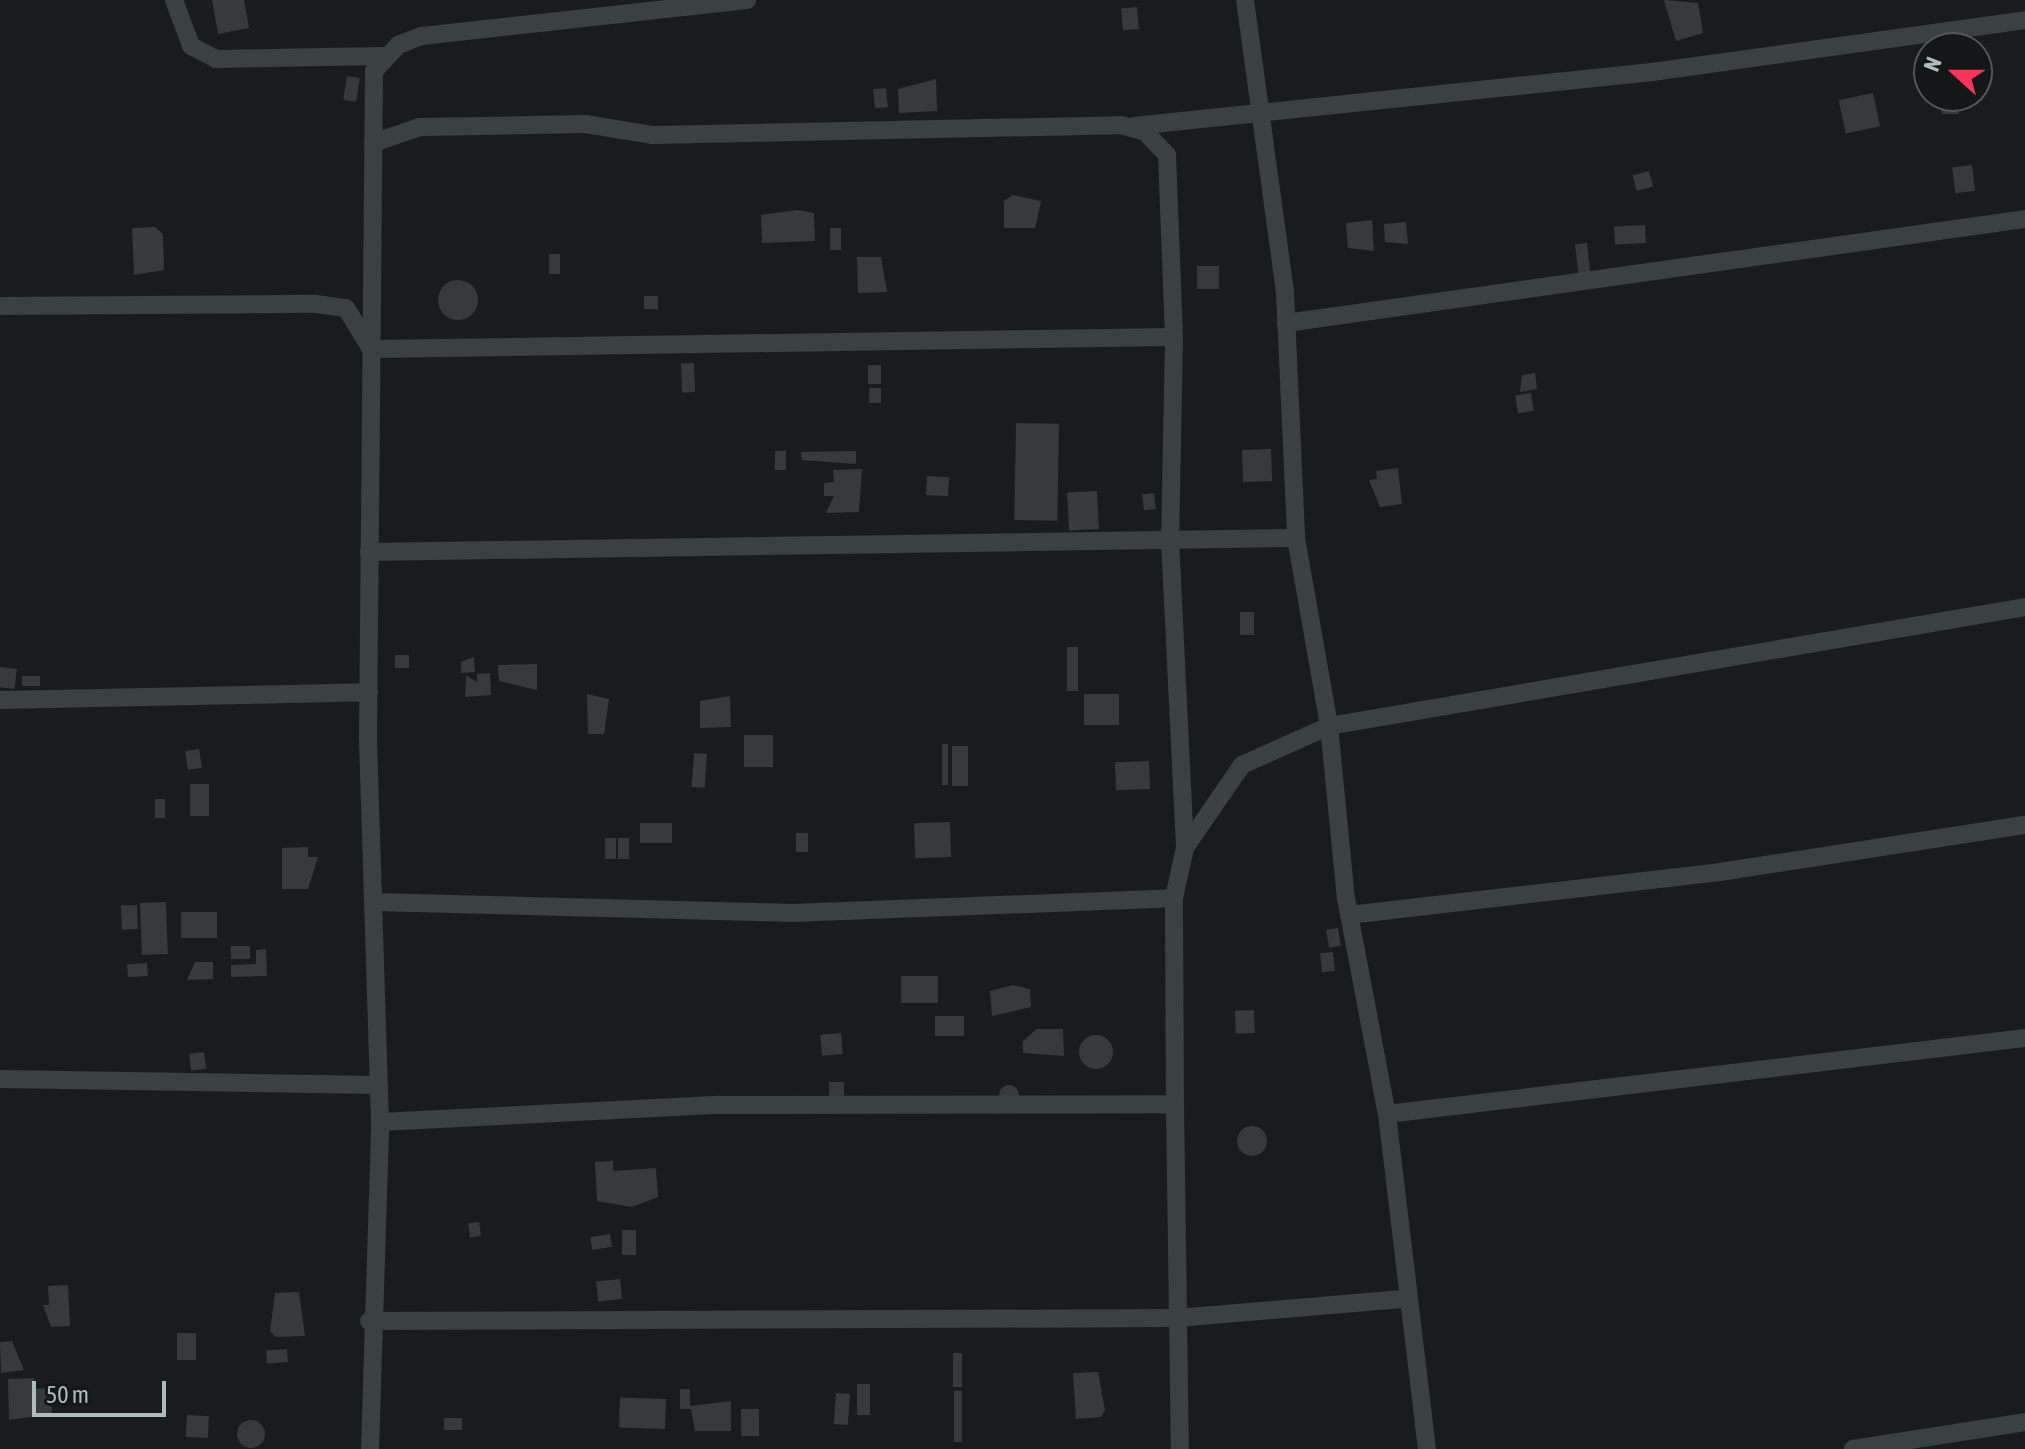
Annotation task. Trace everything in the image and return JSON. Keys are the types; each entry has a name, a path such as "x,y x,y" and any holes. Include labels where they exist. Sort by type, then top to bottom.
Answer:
{"street":[{"path":"174,0 191,46 216,59 383,56 422,36 596,9 747,0"},
{"path":"1245,0 1286,323 1296,538 1329,726 1349,915 1387,1114 1405,1299 1427,1449"},
{"path":"373,143 420,127 585,124 653,135 1133,126 1261,118 2025,21 2022,0"},
{"path":"370,1449 369,1321 380,1122 376,1085 376,902 369,692 369,552 374,71 383,56"},
{"path":"1133,126 1167,155 1174,337 1170,540 1185,848 1174,898 1180,1449"},
{"path":"1286,323 2025,219"},
{"path":"0,306 316,304 346,308 371,349"},
{"path":"371,349 1174,337"},
{"path":"369,552 1296,538"},
{"path":"1185,848 1242,765 1329,726 2025,607"},
{"path":"0,700 369,692"},
{"path":"1349,915 1720,872 2025,825"},
{"path":"376,902 792,913 1174,898"},
{"path":"1387,1114 2025,1038"},
{"path":"0,1079 376,1085"},
{"path":"380,1122 719,1105 1175,1104"},
{"path":"369,1321 1177,1318 1405,1299"},
{"path":"1853,1449 2025,1422"}],"building":[{"path":"212,0 244,0 249,28 218,34"},
{"path":"1664,0 1698,3 1703,33 1676,41"},
{"path":"1137,7 1139,29 1123,30 1121,8"},
{"path":"347,76 360,78 356,102 343,100"},
{"path":"936,79 937,111 899,113 898,89"},
{"path":"886,88 888,107 875,108 873,89"},
{"path":"1873,93 1880,126 1846,134 1839,100"},
{"path":"1972,165 1975,191 1955,193 1952,167"},
{"path":"1649,171 1653,186 1637,191 1633,175"},
{"path":"1013,195 1041,201 1035,228 1004,228 1004,201"},
{"path":"798,210 814,213 815,241 762,243 761,215"},
{"path":"1372,220 1374,251 1348,248 1346,223"},
{"path":"1406,222 1408,244 1385,242 1384,224"},
{"path":"1645,225 1646,243 1615,245 1614,227"},
{"path":"155,227 163,234 164,270 134,275 132,228"},
{"path":"830,228 841,228 841,250 830,250"},
{"path":"1587,243 1590,274 1578,275 1575,244"},
{"path":"549,254 560,254 560,274 549,274"},
{"path":"857,257 881,257 887,292 858,293"},
{"path":"1197,266 1219,266 1219,289 1197,289"},
{"path":"458,280 472,286 478,300 472,314 458,320 444,314 438,300 444,286"},
{"path":"644,296 658,296 658,309 644,309"},
{"path":"681,363 694,363 695,392 682,392"},
{"path":"868,365 881,365 881,384 868,384"},
{"path":"1535,373 1537,389 1520,392 1522,375"},
{"path":"869,388 881,388 881,403 869,403"},
{"path":"1531,393 1534,411 1518,413 1515,396"},
{"path":"1016,423 1059,424 1057,521 1014,520"},
{"path":"1271,449 1272,481 1243,482 1242,450"},
{"path":"775,451 786,451 786,470 775,470"},
{"path":"856,451 856,464 802,460 801,452"},
{"path":"1398,468 1402,504 1380,507 1369,480 1377,479 1376,471"},
{"path":"862,469 859,512 826,513 834,496 824,496 824,483 834,482 833,470"},
{"path":"927,476 949,477 948,496 926,495"},
{"path":"1097,491 1099,529 1069,531 1067,493"},
{"path":"1154,493 1156,509 1144,510 1142,494"},
{"path":"1240,612 1254,612 1254,635 1240,635"},
{"path":"1067,647 1078,647 1078,691 1067,691"},
{"path":"395,655 409,655 409,668 395,668"},
{"path":"474,657 475,672 461,673 461,662"},
{"path":"537,664 537,690 499,681 498,665"},
{"path":"0,667 17,669 14,689 0,687"},
{"path":"490,673 491,695 465,697 466,675 477,682 477,674"},
{"path":"22,676 40,676 40,686 22,686"},
{"path":"587,694 609,699 604,734 588,734"},
{"path":"1084,694 1119,694 1119,725 1084,725"},
{"path":"730,696 731,727 700,728 700,701"},
{"path":"744,735 773,735 773,767 744,767"},
{"path":"942,744 948,744 948,785 942,785"},
{"path":"952,746 968,746 968,786 952,786"},
{"path":"199,749 202,768 188,770 185,751"},
{"path":"694,753 707,754 705,788 692,787"},
{"path":"1149,761 1150,789 1116,790 1115,762"},
{"path":"190,784 209,784 209,816 190,816"},
{"path":"155,799 165,799 165,818 155,818"},
{"path":"950,822 951,857 915,858 914,823"},
{"path":"640,823 672,823 672,843 640,843"},
{"path":"796,833 808,833 808,852 796,852"},
{"path":"605,838 616,838 616,859 605,859"},
{"path":"618,838 629,838 629,859 618,859"},
{"path":"308,847 308,857 318,857 308,889 282,889 282,848"},
{"path":"166,902 168,954 142,955 140,903"},
{"path":"137,905 138,929 122,930 121,906"},
{"path":"181,912 217,912 217,938 181,938"},
{"path":"1338,928 1341,946 1329,948 1326,930"},
{"path":"231,946 250,946 250,959 231,959"},
{"path":"266,949 267,976 231,977 231,965 256,964 256,950"},
{"path":"1333,952 1335,971 1322,972 1320,953"},
{"path":"195,962 213,962 213,979 187,980"},
{"path":"147,963 148,976 128,977 127,964"},
{"path":"901,976 938,976 938,1003 901,1003"},
{"path":"1013,985 1030,989 1031,1007 992,1016 990,991"},
{"path":"1254,1010 1255,1033 1236,1034 1235,1011"},
{"path":"935,1016 964,1016 964,1036 935,1036"},
{"path":"1037,1029 1063,1029 1064,1056 1023,1053 1023,1041"},
{"path":"841,1033 843,1054 822,1056 820,1035"},
{"path":"1096,1035 1108,1040 1113,1052 1108,1064 1096,1069 1084,1064 1079,1052 1084,1040"},
{"path":"204,1052 206,1069 191,1071 189,1054"},
{"path":"829,1082 844,1082 844,1100 829,1100"},
{"path":"1005,1085 1013,1085 1019,1095 1013,1105 1005,1105 999,1099 999,1091"},
{"path":"1252,1126 1263,1130 1267,1141 1263,1152 1252,1156 1241,1152 1237,1141 1241,1130"},
{"path":"613,1161 613,1171 656,1168 658,1197 632,1207 597,1201 595,1162"},
{"path":"479,1222 481,1236 470,1237 468,1224"},
{"path":"622,1230 636,1230 636,1255 622,1255"},
{"path":"610,1234 612,1247 592,1250 590,1237"},
{"path":"620,1279 622,1299 598,1301 596,1282"},
{"path":"68,1285 70,1326 51,1327 43,1305 49,1305 48,1286"},
{"path":"299,1292 305,1336 276,1337 270,1331 275,1293"},
{"path":"177,1333 196,1333 196,1360 177,1360"},
{"path":"12,1341 24,1370 1,1373 0,1342"},
{"path":"287,1349 288,1362 267,1363 266,1350"},
{"path":"953,1353 962,1353 962,1387 953,1387"},
{"path":"1098,1372 1105,1410 1101,1417 1076,1419 1073,1373"},
{"path":"34,1378 34,1389 51,1388 52,1414 9,1420 8,1379"},
{"path":"857,1384 870,1384 870,1415 857,1415"},
{"path":"680,1389 690,1389 690,1406 731,1401 731,1431 695,1431 691,1409 680,1409"},
{"path":"954,1391 962,1391 962,1442 954,1442"},
{"path":"836,1393 850,1394 848,1425 834,1424"},
{"path":"620,1397 666,1399 665,1429 619,1427"},
{"path":"741,1409 759,1409 759,1436 741,1436"},
{"path":"187,1415 209,1416 208,1438 186,1437"},
{"path":"444,1418 462,1418 462,1430 444,1430"},
{"path":"251,1420 261,1424 265,1434 261,1444 251,1448 241,1444 237,1434 241,1424"}]}
